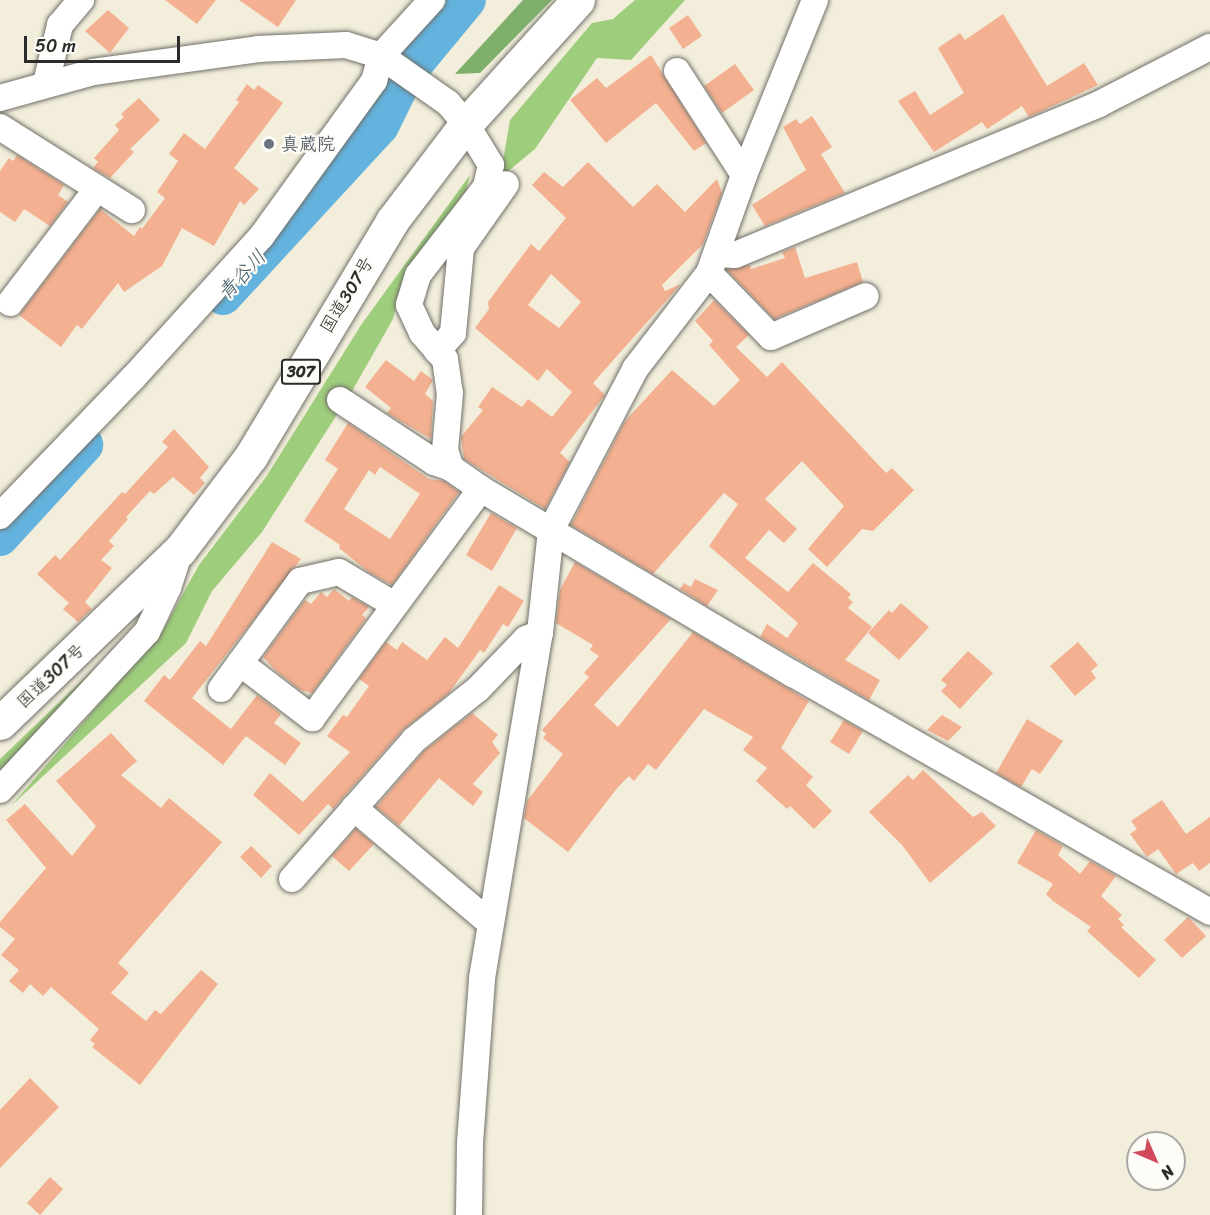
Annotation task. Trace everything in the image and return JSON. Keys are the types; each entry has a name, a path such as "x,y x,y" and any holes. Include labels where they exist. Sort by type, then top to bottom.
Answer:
{"highway":[{"name":"国道307号","path":"0,723 180,550 251,456 457,113 578,0"}],"street":[{"path":"46,83 60,25 81,0"},
{"path":"0,516 133,378 261,237 390,62 432,0"},
{"path":"469,1215 470,1143 482,978 540,633 551,530 635,369 714,264 744,175 815,0"},
{"path":"0,98 46,83 93,72 258,49 346,45 390,62 457,113 491,165 486,187 418,275 409,305 422,333 445,359 450,393 445,450 451,468"},
{"path":"714,264 1088,109 1210,48"},
{"path":"677,70 744,175"},
{"path":"0,127 96,190 132,210"},
{"path":"437,351 453,333 461,248 506,184"},
{"path":"10,303 96,190"},
{"path":"714,264 771,337 866,296"},
{"path":"340,400 434,462 451,468 480,489 939,760 1205,901"},
{"path":"240,663 312,718 393,604 480,489"},
{"path":"0,790 147,632 168,588 180,550"},
{"path":"221,689 300,581 339,572 393,604"},
{"path":"292,879 414,740 478,689 526,639 540,633"},
{"path":"354,808 490,923"}],"green space":[{"path":"523,0 552,0 480,73 455,74"},
{"path":"635,0 685,0 631,60 597,58 535,149 500,178 510,120 592,23 613,19"},
{"path":"470,175 466,191 402,284 393,319 352,391 262,532 212,591 186,643 11,806 163,630 199,565 266,477 361,325"},
{"path":"142,623 0,777 0,759"}],"building":[{"path":"165,0 216,0 197,24"},
{"path":"239,0 296,0 278,27"},
{"path":"108,10 129,28 110,53 85,31"},
{"path":"1003,14 1047,86 1084,63 1098,85 1029,117 1022,106 987,129 982,122 934,152 898,101 915,91 930,115 964,93 938,48 960,33 965,40"},
{"path":"688,15 702,36 683,49 669,28"},
{"path":"651,55 706,143 694,151 656,103 606,143 570,100 597,78 606,88"},
{"path":"735,64 754,90 722,113 704,86"},
{"path":"247,84 254,90 258,85 283,103 234,168 259,189 244,205 240,201 214,246 182,228 162,266 124,292 118,283 82,329 77,325 61,347 19,315 100,209 134,236 140,227 142,229 165,198 157,192 178,161 169,154 184,133 205,149 239,102 236,100"},
{"path":"139,98 160,120 130,149 134,152 110,178 93,168 98,162 94,158 119,130 115,125 124,117 121,114"},
{"path":"812,116 832,147 821,154 845,193 765,226 752,205 806,170 783,127 796,119 800,124"},
{"path":"17,155 64,185 58,195 68,202 50,226 24,209 15,222 0,212 0,171 9,158 13,161"},
{"path":"588,162 633,207 657,184 685,212 717,179 722,193 703,244 662,285 665,291 681,284 593,383 605,395 560,453 570,462 545,509 464,459 461,437 483,410 478,407 492,387 522,407 528,399 552,417 572,392 547,369 538,381 475,328 489,309 488,302 531,244 539,251 566,218 532,185 544,172 563,187","holes":["551,274 581,302 559,328 528,305"]},
{"path":"795,247 805,278 857,262 863,282 774,319 726,269 750,265 751,269 785,258 782,252"},
{"path":"714,300 749,335 736,347 767,377 782,362 886,473 892,468 914,490 873,531 862,529 827,567 808,549 844,506 802,461 765,499 797,529 784,543 769,530 745,558 788,592 813,563 851,594 848,598 853,602 848,608 872,627 845,660 880,680 869,700 760,637 767,624 787,638 798,623 709,546 738,504 724,493 653,574 571,525 625,421 672,370 714,406 740,380 709,345 713,341 695,321"},
{"path":"386,360 414,381 421,371 433,380 425,394 433,401 431,439 387,413 391,408 365,387"},
{"path":"348,423 429,479 444,481 459,492 392,585 370,573 339,548 340,545 304,521 338,469 325,460","holes":["380,467 420,494 390,539 344,509 369,470 375,475"]},
{"path":"174,429 209,467 200,478 205,483 194,495 173,477 154,494 150,491 126,517 128,519 109,541 114,546 101,560 112,568 85,602 92,609 78,622 63,609 69,603 37,574 55,555 60,560 122,492 125,494 168,447 162,442"},
{"path":"491,513 517,528 492,571 466,555"},
{"path":"272,542 301,559 192,698 231,729 257,695 281,714 274,723 301,743 285,765 246,736 223,765 144,701 164,675 170,680 200,641 206,646"},
{"path":"575,562 671,619 594,705 618,727 693,632 809,701 781,748 813,777 806,785 832,811 814,829 790,806 787,809 756,781 767,768 743,750 753,737 704,709 656,770 648,764 634,781 629,776 618,787 568,852 524,818 527,801 563,754 543,738 546,734 542,730 589,677 584,673 599,656 590,650 593,645 556,623 560,590"},
{"path":"695,579 718,590 707,606 680,589 684,583 691,587"},
{"path":"499,585 524,601 508,627 503,624 484,653 480,650 449,693 403,730 333,809 328,804 299,835 253,795 270,773 303,802 350,752 327,736 343,715 347,717 369,686 359,679 386,642 397,650 402,642 427,660 445,637 458,648"},
{"path":"334,589 349,601 352,597 369,607 362,615 366,618 312,693 300,690 263,657 305,600 311,604 321,592 327,597"},
{"path":"901,603 929,627 899,660 868,633 889,610 892,613"},
{"path":"1078,642 1098,665 1091,671 1096,678 1075,696 1050,666"},
{"path":"968,651 993,673 960,709 941,691 947,685 941,680"},
{"path":"472,713 498,735 492,742 500,753 473,784 483,792 473,806 439,778 399,826 376,807 424,751"},
{"path":"942,715 962,727 948,741 927,730"},
{"path":"1027,719 1063,741 1040,774 1032,769 1021,787 996,773"},
{"path":"844,720 863,731 849,754 830,742"},
{"path":"111,733 137,761 121,775 161,808 169,798 222,842 118,963 129,973 111,993 146,1021 155,1010 161,1014 201,970 218,984 140,1085 92,1047 95,1044 90,1040 99,1029 51,987 43,996 30,984 23,993 9,981 19,970 1,955 15,939 0,927 0,922 46,868 6,820 25,804 72,856 96,826 56,781"},
{"path":"923,770 973,817 982,812 996,826 930,883 902,845 869,812 908,775 913,780"},
{"path":"1162,800 1186,834 1210,817 1210,863 1199,871 1193,863 1176,874 1158,849 1147,857 1130,834 1137,829 1131,821"},
{"path":"356,829 374,844 349,871 332,856"},
{"path":"1036,830 1063,846 1058,855 1080,874 1090,861 1116,876 1101,896 1122,915 1118,919 1124,925 1121,927 1156,960 1139,978 1087,931 1091,927 1046,894 1053,884 1017,863"},
{"path":"251,846 272,866 261,878 240,857"},
{"path":"1188,917 1206,936 1182,958 1164,940"},
{"path":"30,1078 59,1107 0,1168 0,1110"},
{"path":"50,1177 63,1189 40,1215 27,1203"}],"waterway":[{"name":"青谷川","path":"223,296 380,126 405,75 467,0"},
{"name":"青谷川","path":"0,537 84,445"}],"place":[{"name":"真蔵院","path":"269,144"}]}
